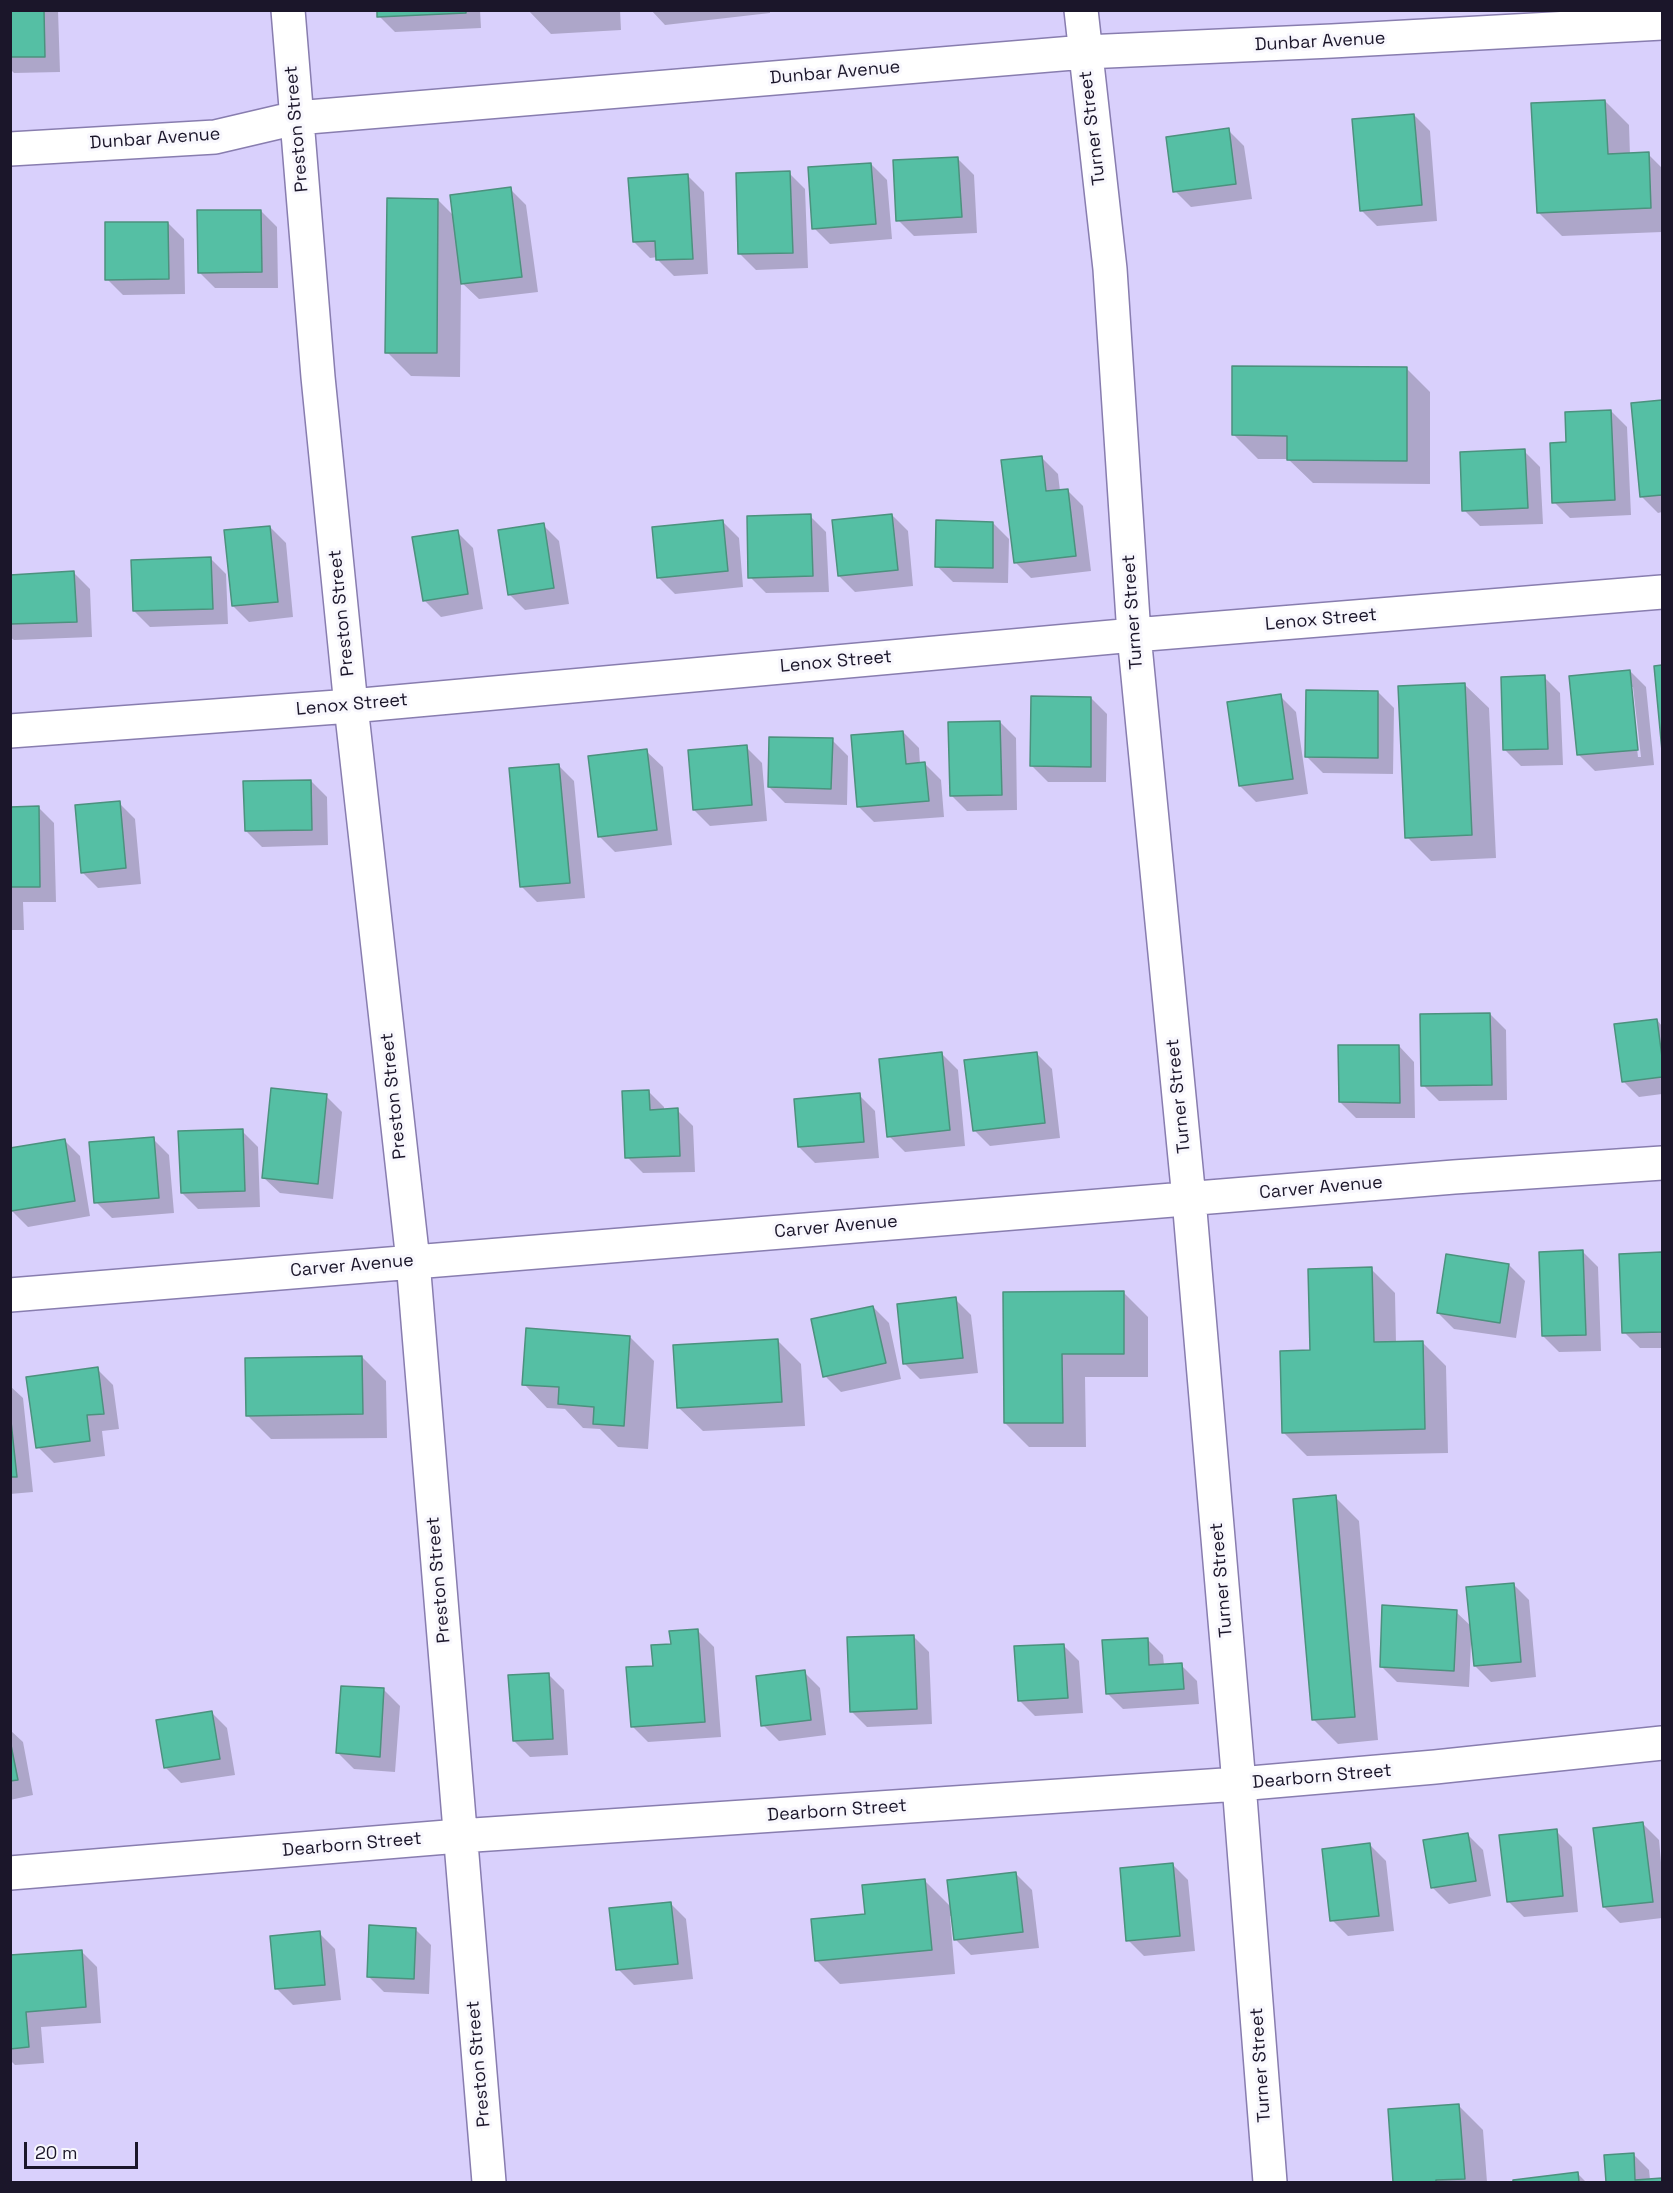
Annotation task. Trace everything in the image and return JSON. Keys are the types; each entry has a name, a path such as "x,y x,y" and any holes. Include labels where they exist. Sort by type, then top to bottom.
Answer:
{"street":[{"name":"Preston Street","path":"288,10 318,377 351,706 413,1261 489,2182"},
{"name":"Turner Street","path":"1081,10 1110,269 1134,635 1189,1199 1270,2182"},
{"name":"Dunbar Avenue","path":"10,149 215,137 296,118 1085,52 1320,42 1662,23"},
{"name":"Lenox Street","path":"10,731 351,706 1134,635 1662,592"},
{"name":"Carver Avenue","path":"10,1295 1466,1176 1662,1163"},
{"name":"Dearborn Street","path":"10,1873 459,1836 1239,1784 1435,1767 1662,1743"}],"building":[{"path":"10,10 44,10 45,57 10,57"},
{"path":"377,10 466,10 466,13 377,17"},
{"path":"1605,100 1608,154 1649,152 1651,208 1537,213 1531,103"},
{"path":"1414,114 1422,205 1360,211 1352,119"},
{"path":"1229,128 1236,184 1173,192 1166,137"},
{"path":"958,157 962,217 896,221 893,160"},
{"path":"871,163 876,224 812,229 808,167"},
{"path":"790,171 793,253 738,254 736,173"},
{"path":"688,174 693,259 656,260 655,241 633,242 628,178"},
{"path":"511,187 522,277 461,284 450,195"},
{"path":"387,198 438,199 437,353 385,353"},
{"path":"197,210 261,210 262,272 198,273"},
{"path":"105,222 168,222 169,279 105,280"},
{"path":"1232,366 1407,367 1407,461 1287,460 1287,436 1232,435"},
{"path":"1662,400 1662,495 1640,497 1631,403"},
{"path":"1611,410 1615,500 1552,503 1550,443 1566,442 1565,412"},
{"path":"1525,449 1528,508 1462,511 1460,452"},
{"path":"1042,456 1046,491 1068,489 1076,556 1014,563 1001,460"},
{"path":"811,514 813,576 748,578 747,516"},
{"path":"892,514 898,570 838,576 832,520"},
{"path":"723,520 728,571 657,578 652,527"},
{"path":"936,520 993,522 993,568 935,567"},
{"path":"544,523 554,588 508,595 498,530"},
{"path":"270,526 278,602 232,606 224,530"},
{"path":"458,530 468,594 423,601 412,537"},
{"path":"211,557 213,609 133,611 131,560"},
{"path":"74,571 77,622 10,624 10,575"},
{"path":"1662,665 1662,751 1654,666"},
{"path":"1630,670 1638,750 1577,755 1569,676"},
{"path":"1545,675 1548,749 1503,750 1501,677"},
{"path":"1465,683 1472,835 1405,838 1398,686"},
{"path":"1306,690 1378,691 1378,758 1305,757"},
{"path":"1281,694 1293,779 1239,786 1227,702"},
{"path":"1031,696 1091,697 1091,767 1030,766"},
{"path":"1000,721 1002,795 950,796 948,722"},
{"path":"903,731 906,764 925,762 929,801 857,807 851,735"},
{"path":"769,737 833,738 831,789 768,787"},
{"path":"747,745 752,805 693,810 688,750"},
{"path":"647,749 657,830 598,837 588,756"},
{"path":"559,764 570,883 520,887 509,768"},
{"path":"311,780 312,830 245,831 243,781"},
{"path":"120,801 126,868 81,873 75,805"},
{"path":"39,806 40,887 10,887 10,807"},
{"path":"1490,1013 1492,1085 1421,1086 1420,1014"},
{"path":"1657,1019 1662,1077 1622,1082 1614,1024"},
{"path":"1338,1045 1399,1045 1400,1103 1339,1102"},
{"path":"942,1052 950,1130 887,1137 879,1059"},
{"path":"1037,1052 1045,1123 973,1131 964,1060"},
{"path":"271,1088 327,1094 318,1184 262,1178"},
{"path":"649,1090 650,1110 678,1108 680,1156 625,1158 622,1091"},
{"path":"860,1093 864,1142 798,1147 794,1099"},
{"path":"243,1129 245,1191 181,1193 178,1131"},
{"path":"154,1137 159,1198 94,1203 89,1142"},
{"path":"65,1139 75,1201 11,1211 10,1148"},
{"path":"1583,1250 1586,1335 1542,1336 1539,1252"},
{"path":"1662,1252 1662,1332 1622,1333 1619,1254"},
{"path":"1446,1254 1509,1264 1500,1323 1437,1313"},
{"path":"1372,1267 1374,1342 1423,1341 1425,1429 1282,1433 1280,1351 1310,1350 1308,1269"},
{"path":"1124,1291 1124,1354 1062,1354 1063,1423 1004,1423 1003,1292"},
{"path":"956,1297 963,1358 903,1364 897,1304"},
{"path":"873,1306 886,1363 823,1377 811,1319"},
{"path":"526,1328 630,1336 624,1426 593,1424 594,1407 558,1404 559,1387 522,1385"},
{"path":"778,1339 782,1402 677,1408 673,1345"},
{"path":"362,1356 363,1414 246,1416 245,1358"},
{"path":"98,1367 104,1414 87,1415 90,1441 36,1448 26,1377"},
{"path":"10,1412 17,1477 10,1477"},
{"path":"1336,1495 1355,1717 1312,1720 1293,1499"},
{"path":"1514,1583 1521,1662 1474,1666 1466,1587"},
{"path":"1382,1605 1457,1610 1454,1671 1380,1667"},
{"path":"698,1629 705,1722 631,1727 626,1667 653,1666 651,1645 671,1644 669,1631"},
{"path":"914,1635 917,1709 850,1712 847,1637"},
{"path":"1148,1638 1149,1665 1182,1663 1184,1689 1106,1694 1102,1640"},
{"path":"1064,1644 1068,1698 1018,1701 1014,1646"},
{"path":"805,1670 811,1720 761,1726 756,1676"},
{"path":"549,1673 553,1739 513,1741 508,1675"},
{"path":"341,1686 384,1688 380,1757 336,1753"},
{"path":"212,1711 220,1759 164,1768 156,1720"},
{"path":"10,1740 18,1780 10,1781"},
{"path":"1643,1822 1653,1902 1603,1907 1593,1828"},
{"path":"1557,1829 1563,1896 1507,1902 1499,1835"},
{"path":"1468,1833 1476,1881 1431,1888 1423,1840"},
{"path":"1370,1843 1379,1916 1330,1921 1322,1849"},
{"path":"1173,1863 1180,1936 1126,1941 1120,1868"},
{"path":"1016,1872 1023,1932 954,1940 947,1880"},
{"path":"925,1879 932,1950 815,1961 811,1919 865,1914 862,1885"},
{"path":"671,1902 678,1964 616,1970 609,1908"},
{"path":"369,1925 416,1928 414,1979 367,1977"},
{"path":"320,1931 325,1985 275,1989 270,1936"},
{"path":"82,1950 86,2007 26,2012 29,2047 10,2049 10,1955"},
{"path":"1459,2104 1465,2179 1393,2182 1388,2109"},
{"path":"1634,2153 1635,2180 1662,2178 1662,2182 1606,2182 1604,2155"},
{"path":"1578,2172 1579,2182 1513,2182 1513,2180"}]}
